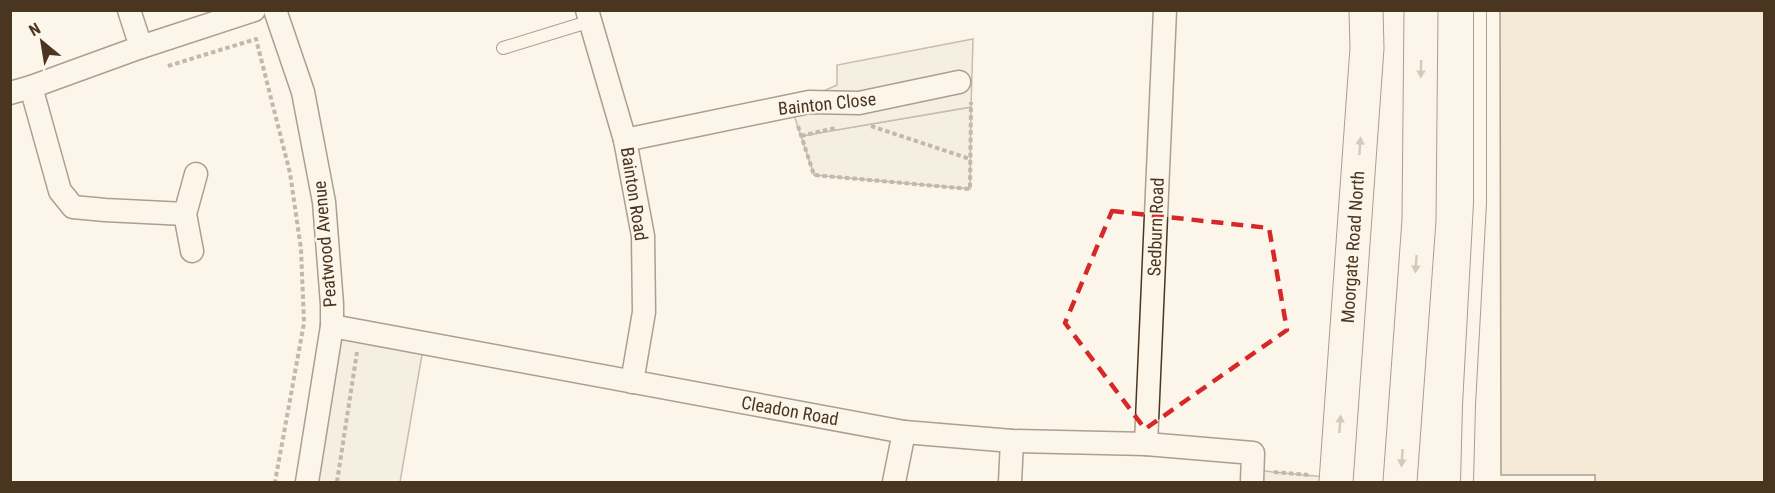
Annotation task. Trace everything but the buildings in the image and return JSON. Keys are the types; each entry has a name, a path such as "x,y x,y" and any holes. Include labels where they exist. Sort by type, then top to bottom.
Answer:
{"main road":[{"name":"Moorgate Road North","path":"1336,480 1367,57 1366,10"},
{"path":"1400,483 1419,220 1421,10"}],"street":[{"path":"129,10 141,47"},
{"path":"185,214 73,207 60,191 21,90 254,10"},
{"name":"Peatwood Avenue","path":"275,10 303,93 324,202 332,304 332,326 307,483"},
{"name":"Sedburn Road","path":"1146,444 1165,10"},
{"name":"Bainton Road","path":"589,16 625,140 643,236 644,312 632,382"},
{"name":"Bainton Close","path":"625,140 809,102 859,103 965,89"},
{"path":"192,251 185,214 196,174"},
{"name":"Cleadon Road","path":"332,326 904,432 1012,441 1146,444 1253,469"},
{"path":"894,483 904,432"},
{"path":"1010,483 1012,441"}],"lane":[{"path":"1467,483 1480,202 1480,10"},
{"path":"503,48 589,16"}],"path":[{"path":"157,69 256,39 290,173 302,249 304,323 275,483"},
{"path":"791,106 814,175 970,189 965,89"},
{"path":"870,126 970,159"},
{"path":"801,136 836,127"},
{"path":"337,483 360,331"},
{"path":"1253,469 1336,480"}],"highlighted area":[{"path":"1112,211 1269,228 1287,330 1145,429 1065,323"}],"shaded area":[{"path":"973,39 971,107 801,136 791,106 837,85 837,65"},
{"path":"971,107 970,189 814,175 801,136"},
{"path":"332,326 424,343 400,482 307,482"},
{"path":"1253,470 1336,478 1336,482 1252,482"}]}
